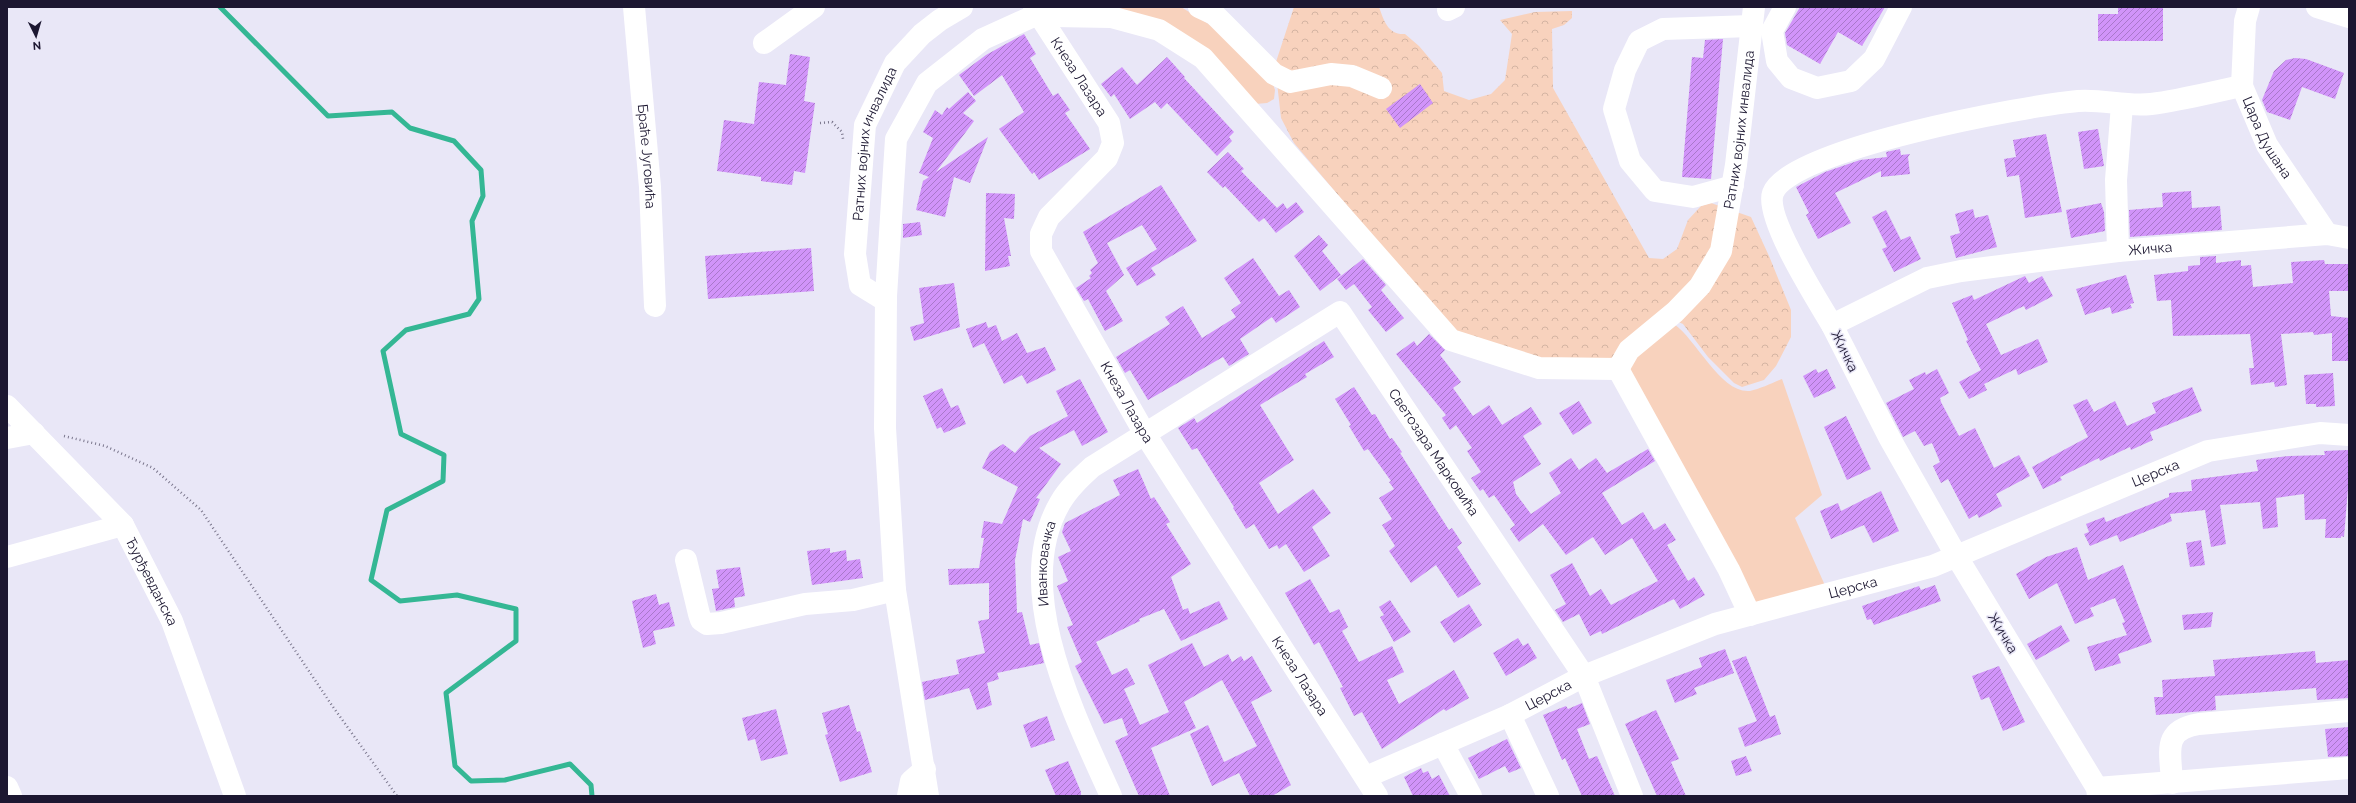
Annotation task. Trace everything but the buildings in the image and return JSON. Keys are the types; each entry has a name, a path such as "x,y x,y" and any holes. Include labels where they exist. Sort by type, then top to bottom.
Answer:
{"street":[{"name":"Браће Југовића","path":"634,7 650,187 655,306"},
{"path":"764,43 814,7"},
{"name":"Ратних војних инвалида","path":"886,301 860,285 855,254 864,125 895,63 922,34 940,20 962,7"},
{"path":"1199,7 1214,14 1245,42 1274,74 1290,82 1331,74 1352,76 1381,88"},
{"path":"1785,7 1772,31 1777,61 1791,78 1817,88 1851,81 1874,59 1901,7"},
{"name":"Цара Душана","path":"2249,7 2245,21 2242,86 2267,145 2327,234"},
{"path":"2317,7 2349,17"},
{"path":"928,796 895,590 885,428 886,301 896,139 927,83 982,39 1036,10 1054,16 1111,17 1159,30 1203,58 1451,340 1539,368 1618,369 1729,570 1750,615"},
{"name":"Кнеза Лазара","path":"1036,10 1109,123 1113,143 1107,158 1049,217 1042,234 1041,251 1145,434 1377,796"},
{"path":"1733,186 1694,197 1655,191 1630,161 1614,109 1625,70 1639,41 1663,29 1752,17"},
{"name":"Ратних војних инвалида","path":"1618,369 1628,350 1675,312 1700,286 1721,251 1733,186 1752,17"},
{"path":"1832,325 1780,232 1772,204 1773,192 1783,181 1840,152 1897,135 1972,119 2078,101 2108,101 2122,105 2150,104 2242,86"},
{"path":"2118,251 2116,180 2122,105"},
{"path":"2327,234 2349,238"},
{"name":"Жичка","path":"2097,792 1957,557 1889,437 1832,325 1927,278 1961,271 2118,251 2327,234"},
{"name":"Светозара Марковића","path":"1145,434 1340,312 1584,676 1632,796"},
{"name":"Ђурђевданска","path":"7,406 123,525 172,621 234,796"},
{"path":"7,438 34,433"},
{"name":"Церска","path":"1366,777 1510,714 1584,676 1715,624 1933,566 2208,452 2320,433 2349,435"},
{"name":"Иванковачка","path":"1111,796 1064,691 1044,608 1042,569 1053,518 1067,493 1092,467 1145,434"},
{"path":"7,557 123,525"},
{"path":"686,560 699,614 701,620 707,624 721,623 805,604 853,600 895,590"},
{"path":"2172,783 2171,740 2174,733 2181,728 2199,724 2349,711"},
{"path":"1510,714 1548,796"},
{"path":"1442,744 1471,796"},
{"path":"2097,792 2172,783 2349,768"},
{"path":"908,796 911,781 924,769"},
{"path":"7,787 11,796"}],"path":[{"path":"820,123 832,122 842,132 845,147 862,151"},
{"path":"62,436 105,446 153,468 201,510 333,707 397,796"}],"green space":[{"path":"1048,7 1181,7 1215,28 1271,78 1275,90 1274,99 1267,103 1255,104 1206,55"},
{"path":"1294,7 1379,7 1385,22 1391,30 1399,34 1405,34 1419,46 1442,73 1444,91 1469,100 1491,94 1505,80 1512,34 1500,20 1535,12 1572,11 1572,18 1564,25 1552,29 1553,88 1649,258 1663,259 1677,249 1688,220 1701,206 1711,203 1751,217 1791,310 1791,337 1776,366 1764,380 1742,387 1734,383 1708,357 1683,324 1660,314 1609,364 1549,361 1454,332 1294,143 1281,118 1275,65"},
{"path":"1674,324 1691,341 1719,375 1739,390 1754,390 1782,379 1822,495 1795,518 1827,590 1758,604 1750,598 1632,383 1628,357"}],"waterway":[{"path":"220,7 328,116 392,112 410,128 454,141 481,170 483,196 472,221 479,299 469,314 406,330 383,351 401,434 444,455 443,481 387,510 371,580 400,601 457,595 516,609 516,641 446,693 455,766 471,781 505,780 570,764 591,785 592,796"}]}
